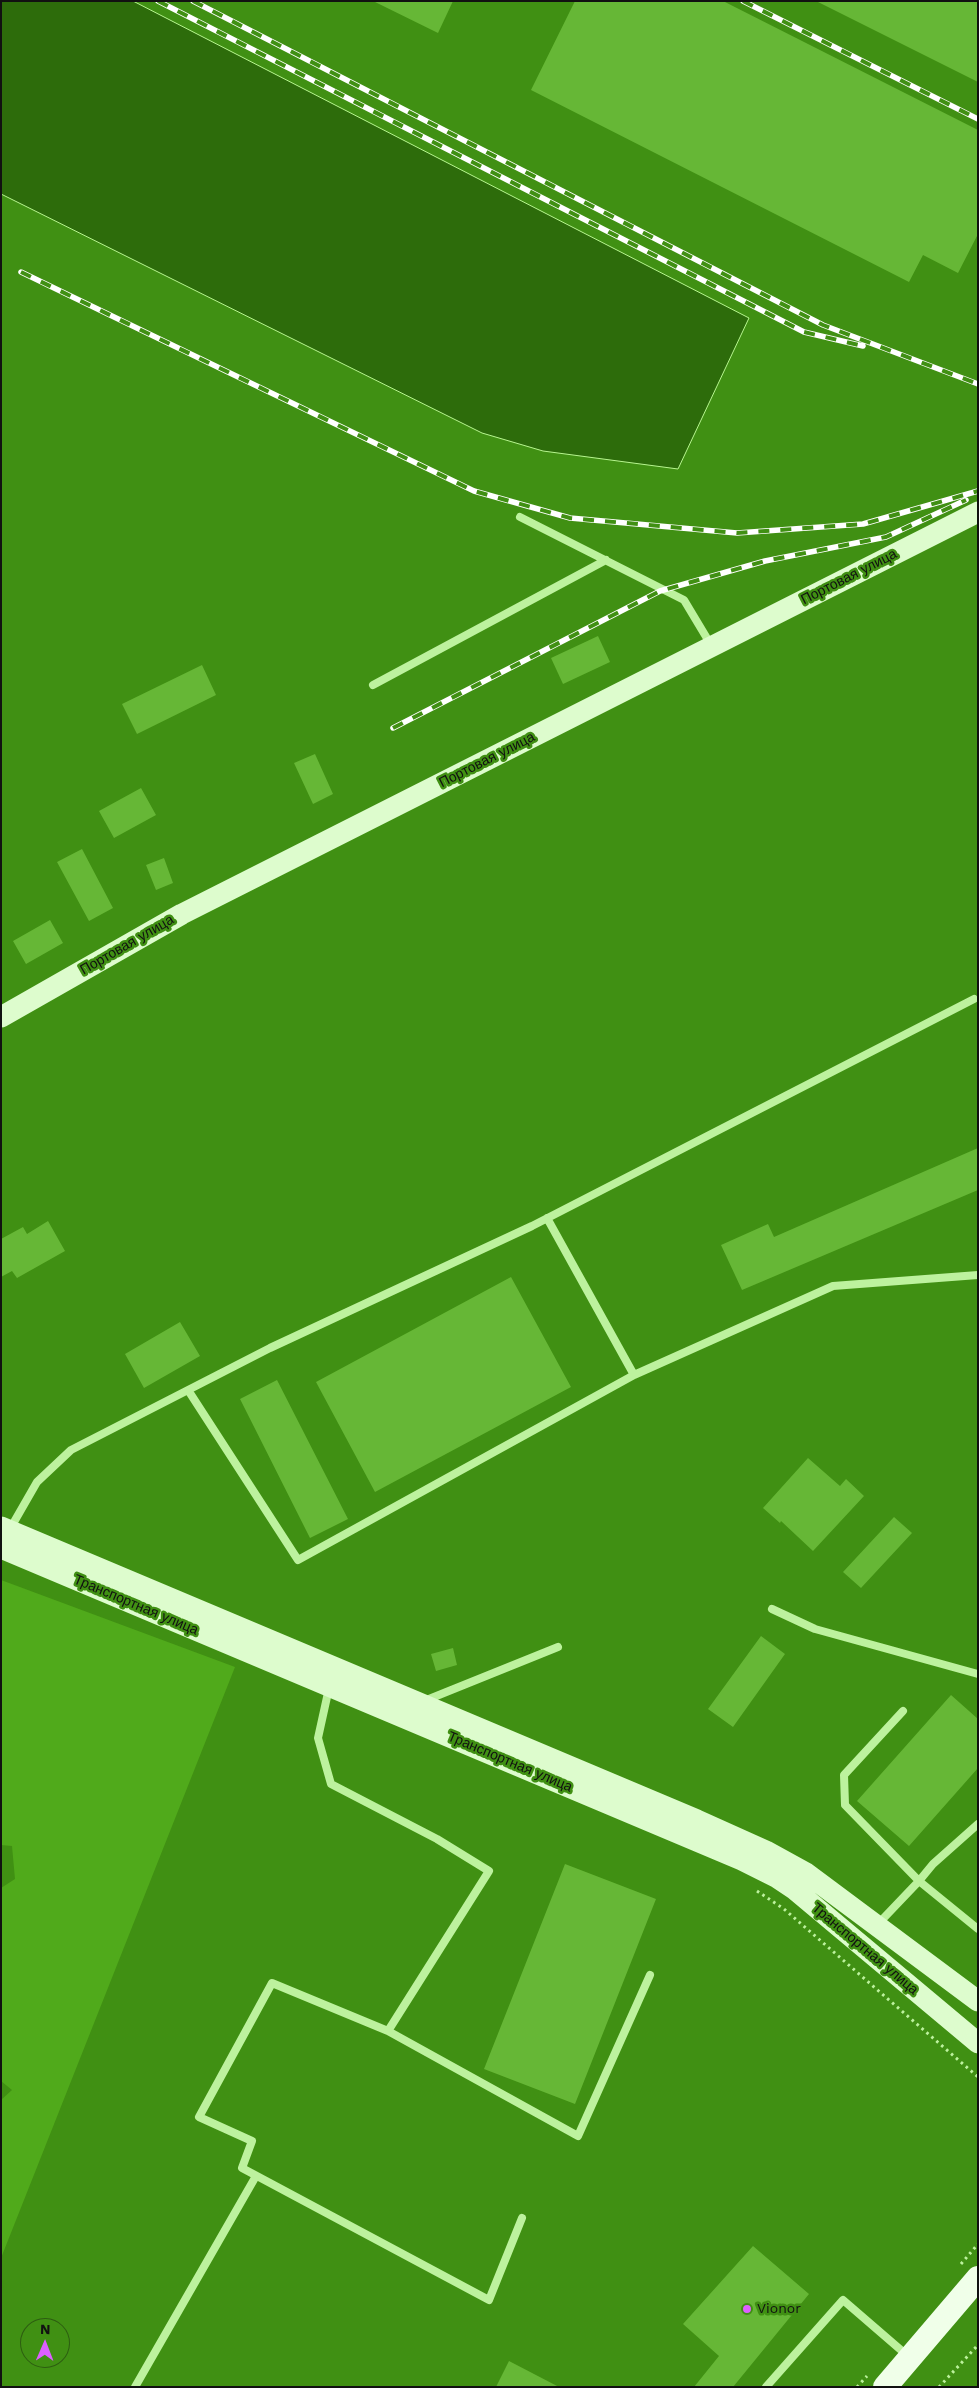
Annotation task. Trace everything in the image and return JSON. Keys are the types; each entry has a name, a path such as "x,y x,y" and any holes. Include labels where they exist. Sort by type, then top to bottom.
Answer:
{"main road":[{"name":"Портовая улица","path":"1,1017 182,914 978,512"},
{"name":"Транспортная улица","path":"3,1537 330,1686 414,1711 697,1820 766,1851 806,1873 978,2001"},
{"name":"Транспортная улица","path":"3,1537 414,1711 742,1860 776,1878 854,1939 978,2043"},
{"path":"885,2387 978,2278"}],"lane":[{"path":"520,517 684,600 712,646"},
{"path":"373,685 606,560"},
{"path":"3,1537 37,1482 71,1450 270,1348 547,1218 974,999"},
{"path":"547,1218 634,1375"},
{"path":"188,1390 298,1560 634,1375 832,1286 978,1275"},
{"path":"772,1608 814,1629 978,1674"},
{"path":"414,1711 558,1647"},
{"path":"330,1686 318,1738 331,1784 437,1839 490,1871 388,2031"},
{"path":"903,1711 844,1775 845,1805 919,1880 978,1929"},
{"path":"877,1926 933,1864 978,1824"},
{"path":"522,2218 489,2300 242,2168 252,2141 199,2117 272,1983 388,2031 578,2136 650,1975"},
{"path":"135,2387 256,2176"},
{"path":"766,2387 842,2300 910,2359"}],"path":[{"path":"753,1888 784,1909 978,2077"},
{"path":"939,2387 978,2345"}],"shaded area":[{"path":"1,1 133,1 749,318 678,469 543,451 482,433 1,194"},
{"path":"1,1580 235,1667 1,2258 1,2100 12,2090 1,2081 1,1888 15,1879 12,1846 1,1845"}],"building":[{"path":"373,1 453,1 438,33"},
{"path":"575,1 723,1 978,130 978,234 958,273 923,255 909,282 531,90"},
{"path":"816,1 978,1 978,82"},
{"path":"598,636 610,662 563,684 551,658"},
{"path":"202,665 216,695 137,734 122,704"},
{"path":"315,754 333,794 313,804 294,763"},
{"path":"141,788 156,815 114,838 99,811"},
{"path":"82,849 113,908 89,921 57,862"},
{"path":"164,858 173,883 156,890 146,865"},
{"path":"50,920 63,943 26,964 13,941"},
{"path":"978,1148 978,1190 742,1290 721,1245 768,1224 774,1237"},
{"path":"48,1221 65,1251 17,1278 12,1271 1,1277 1,1239 23,1227 27,1234"},
{"path":"511,1277 571,1387 375,1492 316,1382"},
{"path":"180,1322 200,1356 144,1388 125,1354"},
{"path":"277,1380 348,1519 310,1538 240,1399"},
{"path":"808,1458 840,1486 846,1479 864,1496 813,1551 781,1521 780,1523 763,1508"},
{"path":"894,1517 912,1533 861,1588 843,1572"},
{"path":"761,1636 785,1654 733,1727 708,1709"},
{"path":"453,1648 457,1665 436,1671 431,1654"},
{"path":"951,1695 978,1719 978,1768 909,1846 857,1801"},
{"path":"565,1864 656,1899 575,2104 484,2069"},
{"name":"Vionor","path":"753,2246 809,2294 733,2387 694,2387 719,2356 683,2324"},
{"path":"509,2361 559,2387 496,2387"}],"railway":[{"path":"158,1 804,332 863,346"},
{"path":"193,1 823,325 978,384"},
{"path":"743,1 978,119"},
{"path":"21,272 474,491 570,518 737,533 863,524 978,491"},
{"path":"393,728 660,591 765,561 886,537 966,500"}],"place":[{"name":"Vionor","path":"747,2309"}]}
